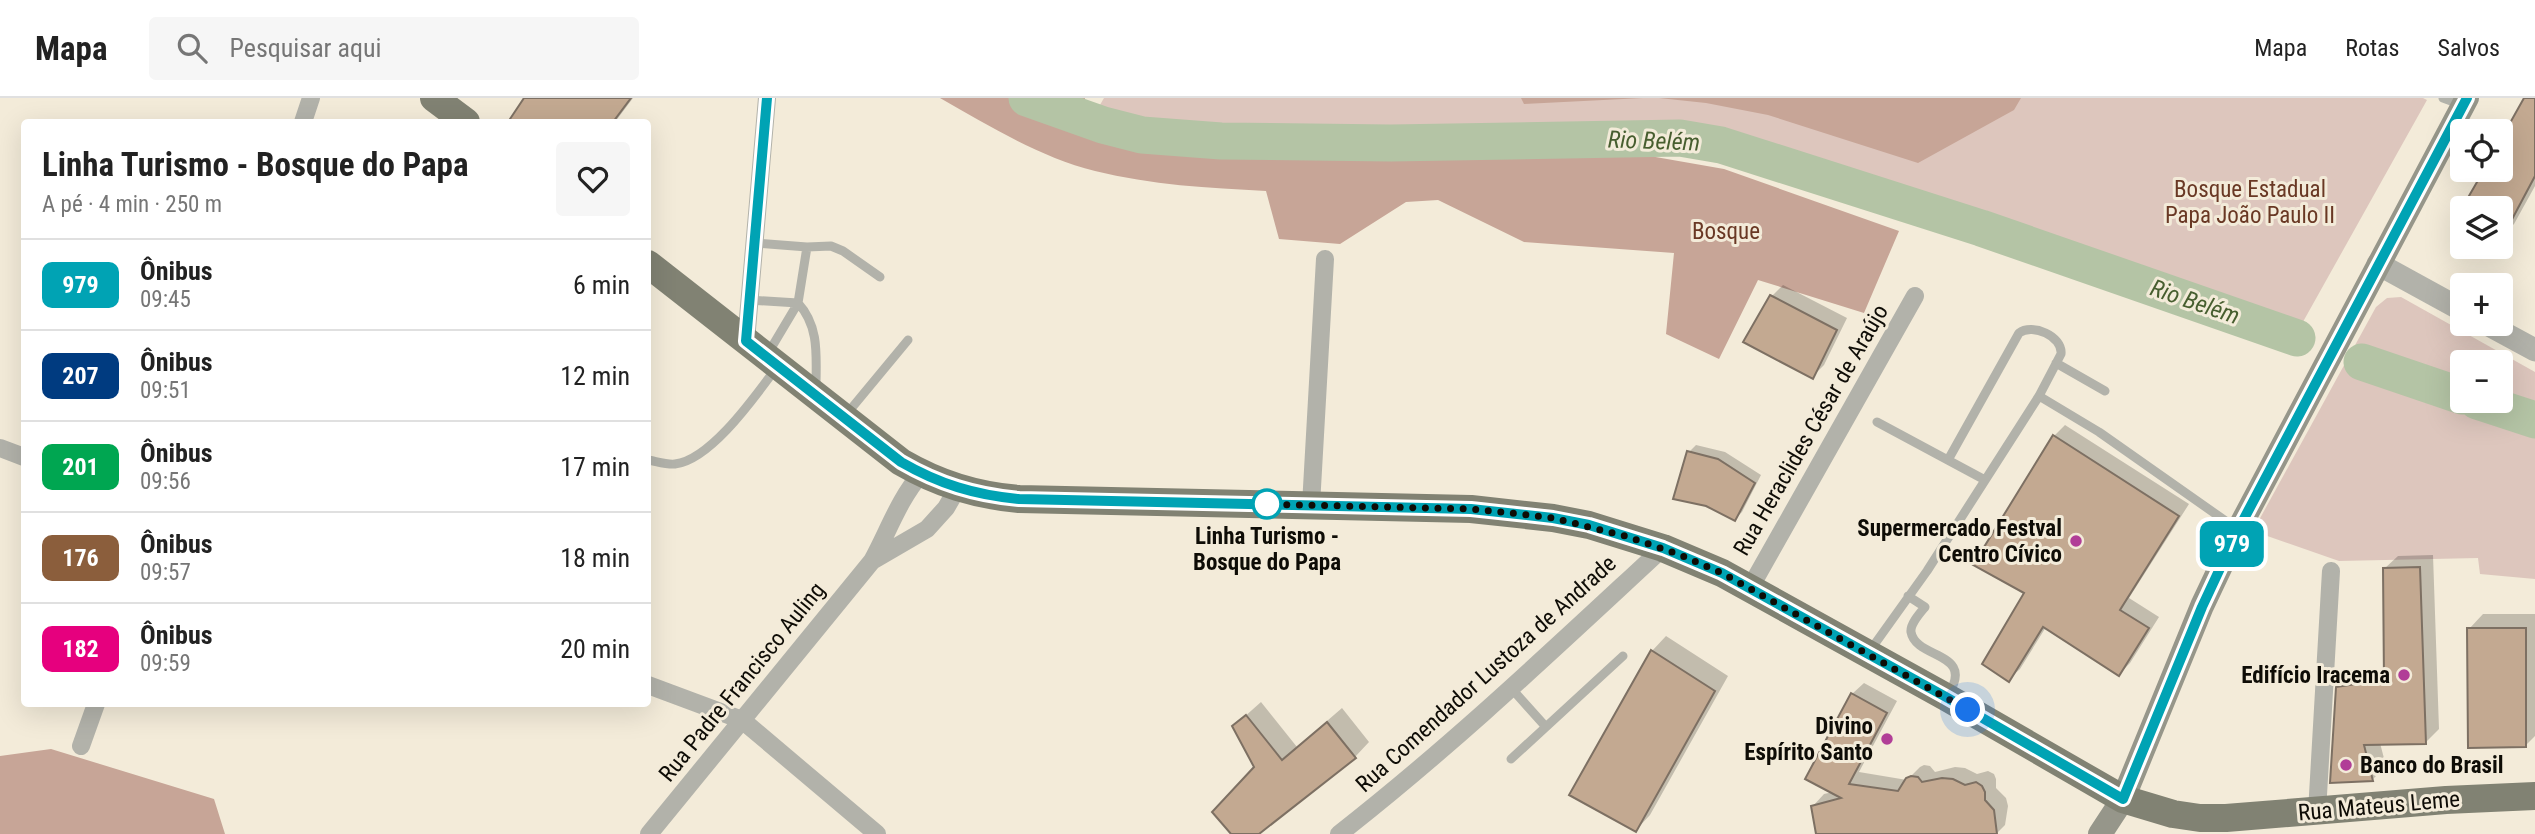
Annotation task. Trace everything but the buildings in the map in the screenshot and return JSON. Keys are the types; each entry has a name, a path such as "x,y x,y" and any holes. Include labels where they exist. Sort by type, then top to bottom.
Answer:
{"main road":[{"path":"435,98 462,119"},
{"path":"2100,834 2123,799 2202,607 2238,530 2378,264 2458,100"},
{"name":"Rua Mateus Leme","path":"651,266 901,462 921,474 957,489 979,495 1019,499 1471,509 1539,516 1589,525 1663,548 1750,588 2123,799 2173,814 2226,818 2446,800 2535,796"}],"street":[{"path":"304,119 311,98"},
{"path":"763,354 749,300 767,98"},
{"path":"1311,505 1325,259"},
{"path":"2378,264 2450,303"},
{"name":"Rua Heraclides César de Araújo","path":"1750,588 1915,296"},
{"path":"2509,336 2535,350"},
{"path":"0,448 21,456"},
{"name":"Rua Padre Francisco Auling","path":"649,834 872,561 907,491 921,474"},
{"name":"Rua Padre Francisco Auling","path":"872,561 928,529 942,514 957,489"},
{"name":"Rua Comendador Lustoza de Andrade","path":"1339,834 1427,764 1512,689 1663,548"},
{"path":"2317,811 2331,570"},
{"path":"651,686 742,720 877,834"},
{"path":"81,746 95,707"}],"lane":[{"path":"754,243 831,246 880,277"},
{"path":"651,461 674,465 696,456 729,428 763,354 798,303 807,247"},
{"path":"749,300 798,303 808,314 813,325 816,396"},
{"path":"1868,653 2039,396 2061,354 2062,347 2059,342 2034,328 2026,328 2019,333 1948,460"},
{"path":"844,417 908,340"},
{"path":"2056,363 2105,391"},
{"path":"2039,396 2099,432 2238,530"},
{"path":"1877,422 1985,480"},
{"path":"1908,596 1924,607 1912,626 1911,633 1916,641 1956,671 1955,682 1946,697"},
{"path":"1511,759 1623,656"},
{"path":"1512,689 1546,727"}],"green space":[{"name":"Bosque","path":"940,98 1085,98 1082,128 1136,141 1241,151 1412,155 1627,152 1724,169 1899,231 1864,313 1758,280 1719,359 1666,334 1674,253 1524,242 1438,200 1406,202 1340,244 1279,239 1266,191 1159,183 1095,171 1054,158 996,130"},
{"name":"Bosque Estadual Papa João Paulo II","path":"1104,98 2427,100 2299,329 1733,137 1680,130 1470,133 1210,130 1138,122 1097,110"},
{"path":"1521,98 1643,98 1524,104"},
{"path":"1659,98 2021,98 2014,110 1918,163 1768,115 1706,103"},
{"path":"2401,297 2450,324 2450,336 2471,336 2496,350 2450,350 2450,413 2513,413 2513,360 2535,372 2535,579 2480,574 2478,558 2339,561 2253,531 2376,307 2387,298"},
{"path":"51,749 214,799 225,834 0,834 0,756"}],"waterway":[{"name":"Rio Belém","path":"1027,98 1103,125 1142,135 1221,141 1391,143 1680,138 1721,145 1981,228 2297,338"},
{"name":"Rio Belém","path":"2362,362 2450,392"},
{"name":"Rio Belém","path":"2513,413 2535,420"}],"bus line":[{"name":"979","path":"767,98 746,341 901,462 921,474 979,495 1019,499 1471,509 1589,525 1663,548 1722,573 2123,799 2202,607 2238,530 2467,98"}],"place":[{"name":"Linha Turismo - Bosque do Papa","path":"1267,504"},
{"name":"Supermercado Festval Centro Cívico","path":"2076,541"},
{"name":"Edifício Iracema","path":"2404,675"},
{"name":"Divino Espírito Santo","path":"1887,739"},
{"name":"Banco do Brasil","path":"2346,765"}],"route":[{"path":"1267,504 1258,504 1471,509 1589,525 1663,548 1722,573 1968,710"}]}
